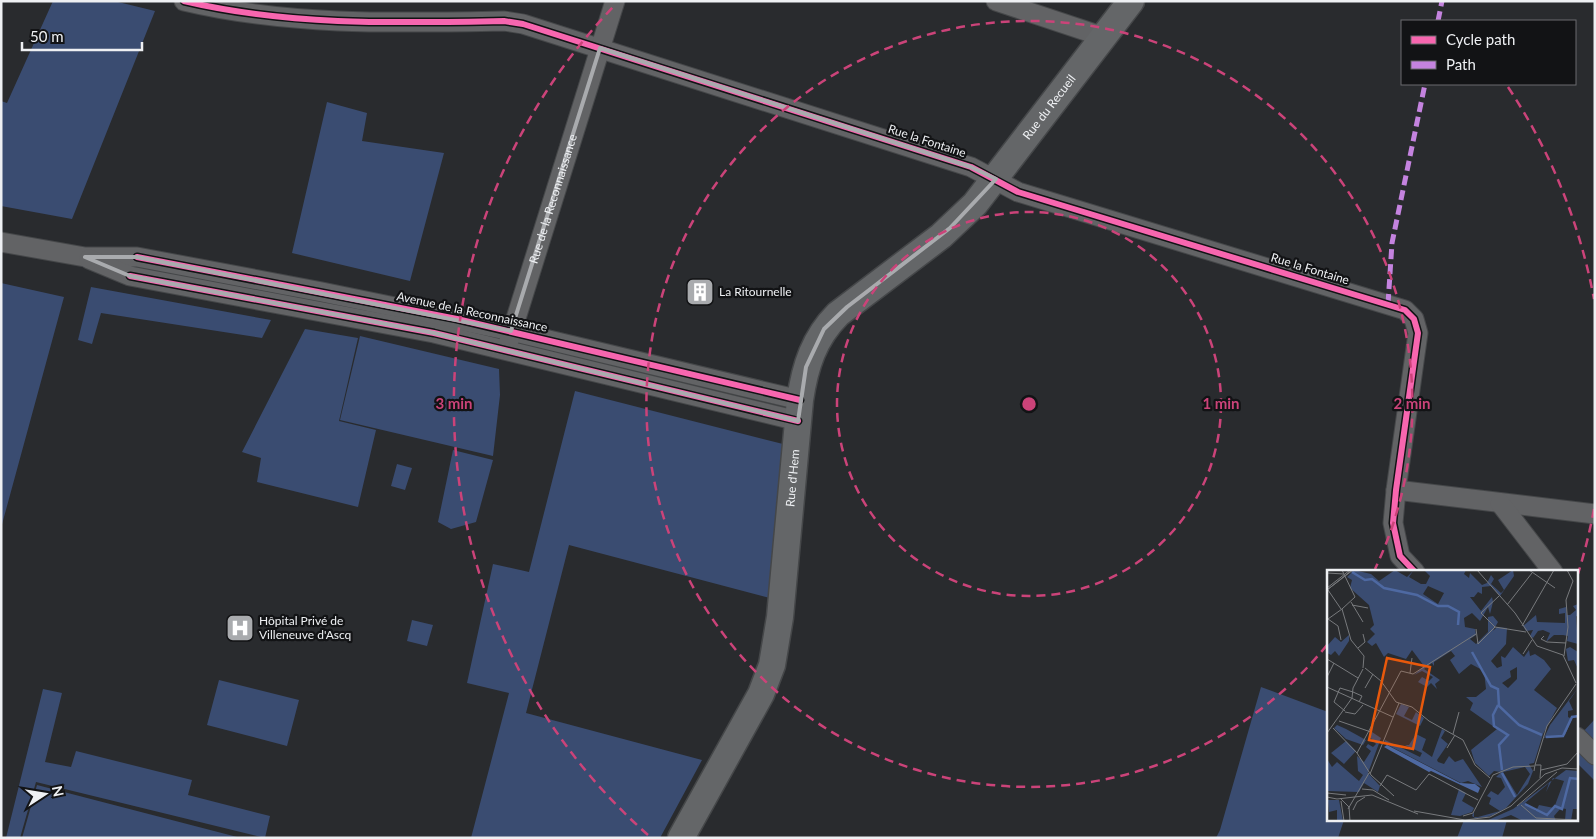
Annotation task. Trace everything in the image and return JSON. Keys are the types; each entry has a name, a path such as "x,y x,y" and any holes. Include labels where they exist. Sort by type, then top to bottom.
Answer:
{"street":[{"name":"Rue la Fontaine","path":"184,1 228,10 318,22 513,22 971,167 1018,192 1388,304 1410,314 1414,319 1418,333 1396,490 1394,534 1400,556 1413,570"},
{"name":"Rue de la Reconnaissance","path":"507,350 511,331 614,1"},
{"path":"996,1 1104,37"},
{"name":"Rue du Recueil","path":"996,179 1131,1"},
{"name":"Rue d'Hem","path":"681,838 761,694 772,665 780,616 799,410 809,358 818,339 831,322 847,307 950,228 975,204 996,179"},
{"name":"Avenue de la Reconnaissance","path":"1,242 85,257 137,257 511,331 799,410"},
{"name":"Avenue de la Reconnaissance","path":"85,257 130,276 434,334 799,410"},
{"path":"1396,490 1595,514"},
{"path":"1500,502 1551,570"},
{"path":"1578,738 1595,755"}],"highlighted area":[{"path":"600,48 971,167 996,179 950,228 847,307 824,329 806,367 798,421 434,333 130,276 85,257 137,257 511,331"}],"shaded area":[{"path":"53,1 114,1 155,11 72,219 1,206 1,101 7,103"},
{"path":"327,102 367,113 362,141 444,153 410,281 292,253"},
{"path":"1,283 64,297 1,528"},
{"path":"91,287 271,320 262,338 101,313 92,344 78,340"},
{"path":"305,329 358,338 339,421 376,430 358,507 257,482 261,458 242,452"},
{"path":"360,336 499,369 500,395 493,456 340,420"},
{"path":"575,391 783,444 770,598 569,545 526,713 702,760 660,838 471,838 509,693 467,683 493,564 529,572"},
{"path":"453,450 493,460 476,522 451,529 438,522"},
{"path":"397,464 412,468 405,490 391,486"},
{"path":"412,620 433,625 427,646 407,641"},
{"path":"219,680 299,700 287,746 207,725"},
{"path":"1261,687 1327,712 1327,822 1343,822 1338,838 1216,838 1220,830"},
{"path":"43,689 62,693 45,762 71,767 76,751 192,780 188,795 270,816 265,838 36,782 20,838 6,838"},
{"path":"1595,719 1595,781 1578,764 1578,729 1582,733"},
{"path":"37,785 241,838 22,838"},
{"path":"1463,822 1506,822 1502,838 1457,838"}],"marked path":[{"path":"1438,20 1442,1"},
{"path":"1388,304 1392,243 1425,85"}],"cycle path":[{"path":"184,1 263,15 303,19 383,22 504,21 523,24 971,167 1018,192 1405,310 1414,319 1418,333 1393,523 1400,556 1413,570"},
{"path":"137,257 457,319 800,400"},
{"path":"130,276 434,333 798,421"}],"place":[{"name":"La Ritournelle","path":"700,292"},
{"name":"Hôpital Privé de Villeneuve d'Ascq","path":"240,628"}]}
